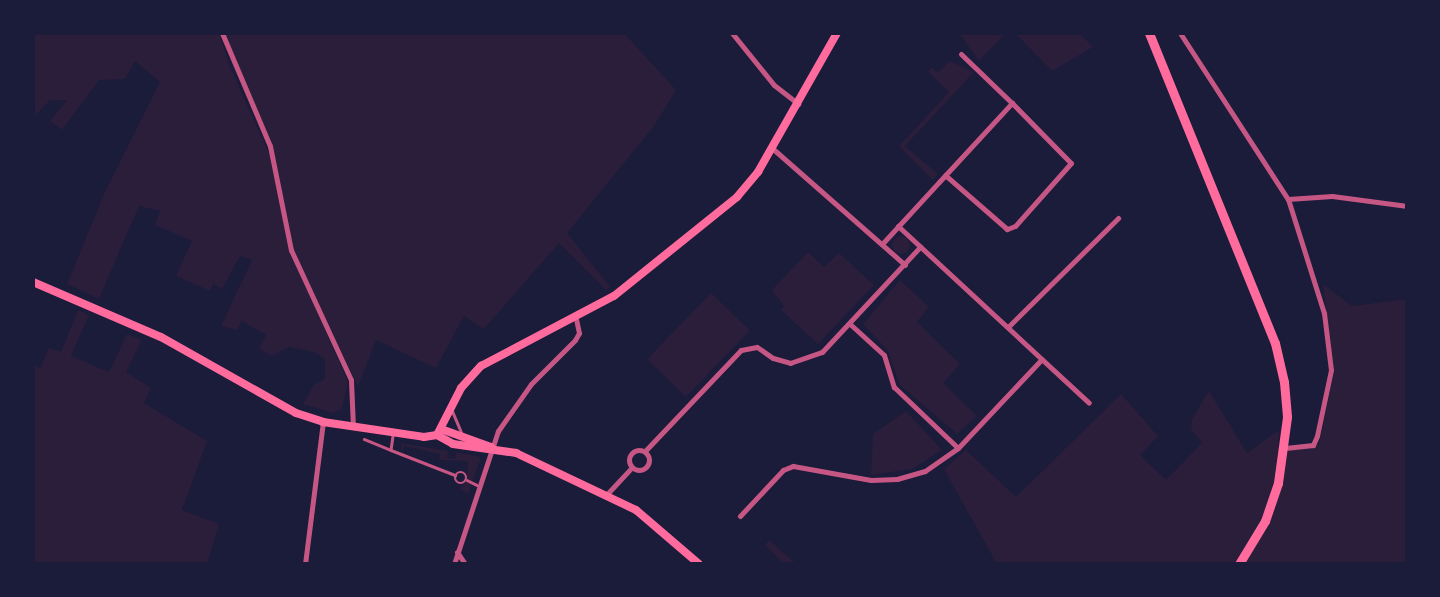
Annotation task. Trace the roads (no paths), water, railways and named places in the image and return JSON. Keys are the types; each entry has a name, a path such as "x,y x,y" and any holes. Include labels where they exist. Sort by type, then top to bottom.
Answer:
{"main road":[{"path":"439,432 461,388 481,366 576,319 645,274 737,197 772,148 837,33"},
{"path":"1149,33 1275,343 1284,382 1285,448 1265,521 1238,564"},
{"path":"33,282 161,337 270,400 323,422 393,432 439,432 465,438 608,493 636,510 699,564"},
{"path":"439,432 453,444 491,447"}],"street":[{"path":"222,33 270,146 291,250 351,380 352,427"},
{"path":"732,33 774,85 798,104"},
{"path":"1180,33 1288,199 1324,313 1331,370 1312,445 1285,448"},
{"path":"946,175 1007,229 1068,170 1068,156 961,54"},
{"path":"882,243 1012,103"},
{"path":"772,148 905,265"},
{"path":"1288,199 1332,196 1407,205"},
{"path":"1008,327 1118,218"},
{"path":"898,226 1089,403"},
{"path":"608,493 632,467 631,453 645,451 741,349 750,345 773,358 807,361 822,352 850,324 920,247"},
{"path":"453,564 491,447 514,404 575,340 579,332 576,319"},
{"path":"850,324 884,355 894,387 958,448"},
{"path":"740,516 783,470 793,466 871,480 897,479 925,471 958,448 1042,359"},
{"path":"305,564 323,422"},
{"path":"632,467 645,468 650,460 645,451"},
{"path":"456,551 465,564"}],"lane":[{"path":"452,407 465,438"},
{"path":"391,450 393,432"},
{"path":"364,439 455,475 463,471 467,480 477,485"},
{"path":"455,475 458,484 467,480"}]}
